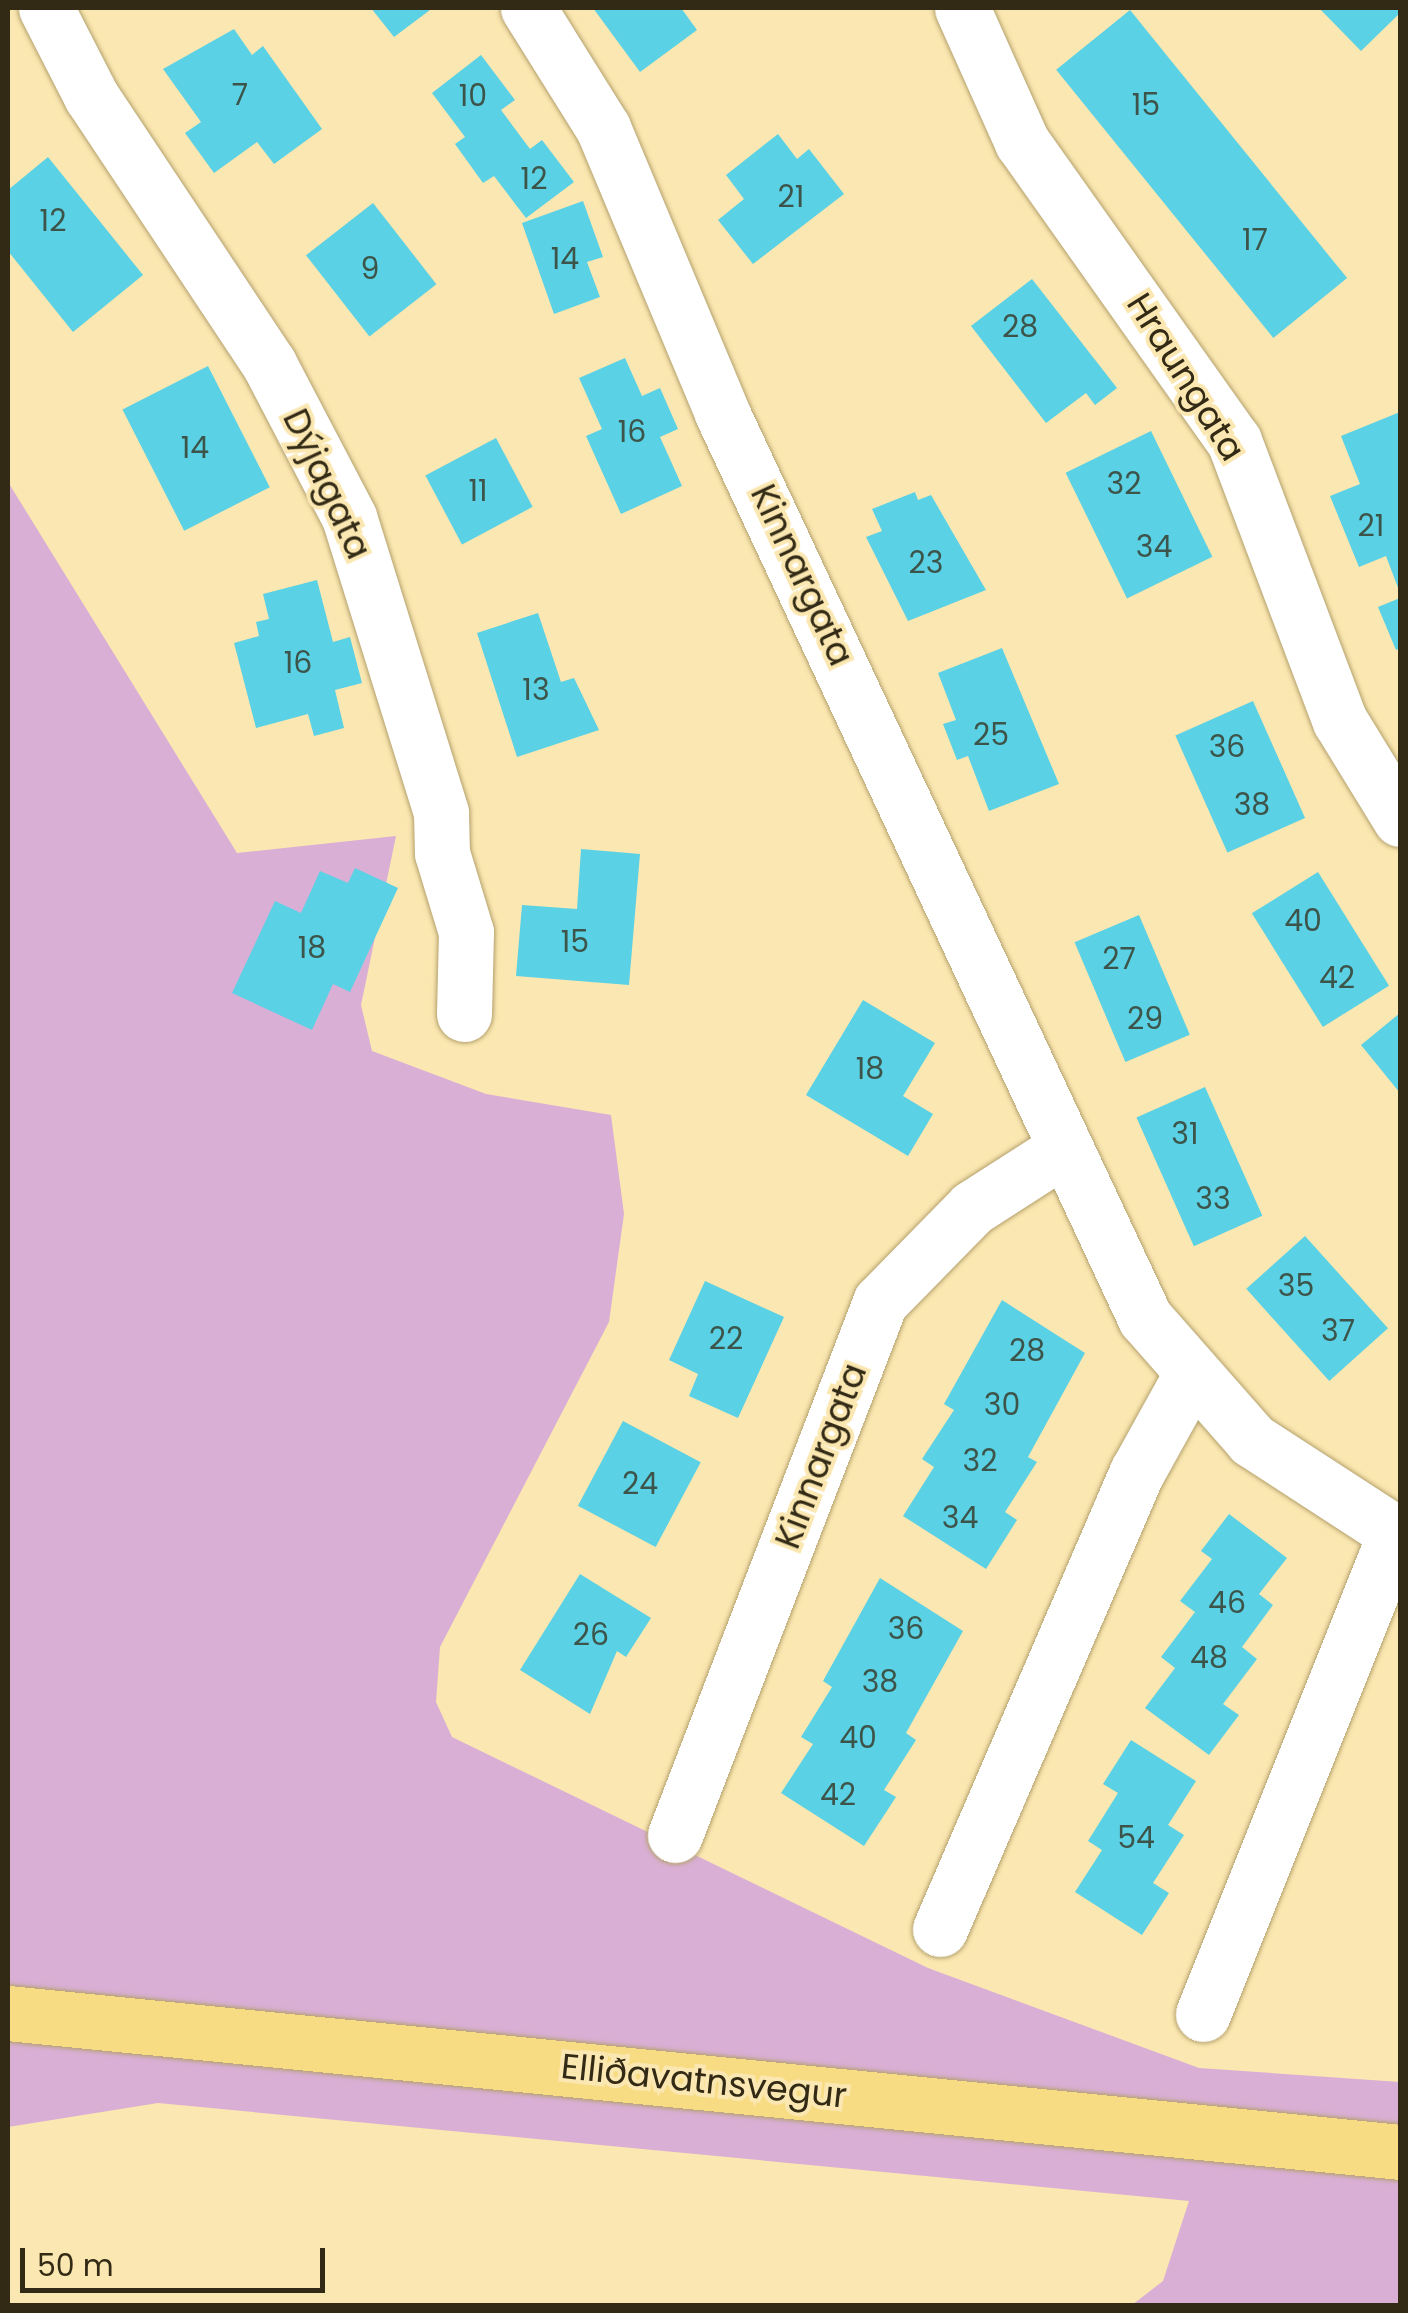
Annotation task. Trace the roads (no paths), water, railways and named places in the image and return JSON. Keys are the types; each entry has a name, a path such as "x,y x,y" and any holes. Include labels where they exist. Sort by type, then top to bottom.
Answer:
{"main road":[{"name":"Elliðavatnsvegur","path":"8,2013 1400,2152"}],"street":[{"name":"Dýjagata","path":"46,8 91,96 269,364 348,517 441,813 442,853 466,932 464,1014"},
{"name":"Kinnargata","path":"528,8 602,128 722,413 1144,1318 1189,1378 1296,1476 1398,1535 1203,2014"},
{"name":"Hraungata","path":"962,8 1022,142 1234,442 1340,721 1400,820"},
{"name":"Kinnargata","path":"675,1835 880,1302 972,1208 1064,1149"},
{"path":"940,1929 1136,1472 1189,1378"}]}
